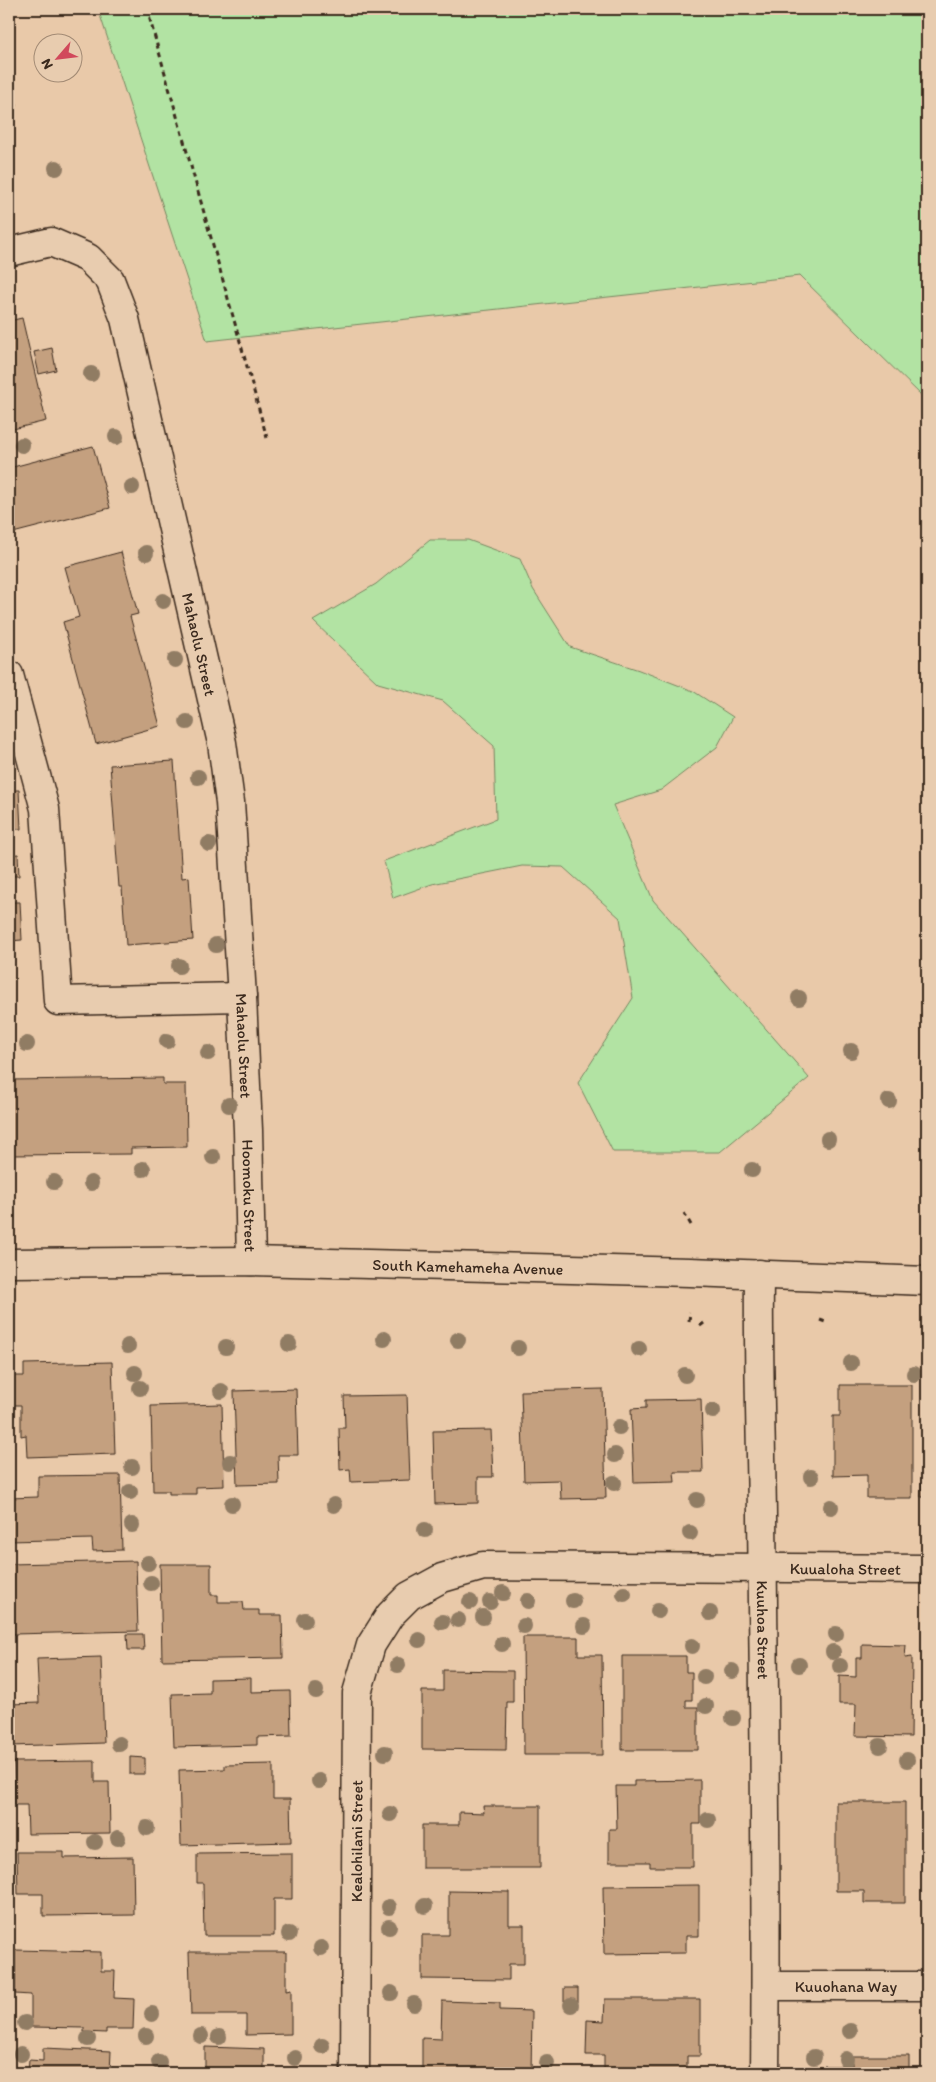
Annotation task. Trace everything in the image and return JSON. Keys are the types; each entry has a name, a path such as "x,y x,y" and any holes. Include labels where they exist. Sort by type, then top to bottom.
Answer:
{"street":[{"name":"Mahaolu Street","path":"9,252 51,242 88,258 110,280 125,318 222,743 230,802 248,1130"},
{"path":"9,675 45,809 58,1001 242,997"},
{"name":"Hoomoku Street","path":"248,1130 251,1261"},
{"name":"South Kamehameha Avenue","path":"9,1263 251,1261 759,1274 927,1281"},
{"name":"Kuuhoa Street","path":"759,1274 758,1338 766,1986 765,2073"},
{"name":"Kuualoha Street","path":"390,1615 409,1596 442,1578 483,1566 927,1569"},
{"name":"Kealohilani Street","path":"355,2073 357,1693 371,1645 390,1615"},
{"name":"Kuuohana Way","path":"766,1986 927,1986"}],"path":[{"path":"147,9 267,438"},
{"path":"684,1213 691,1225"},
{"path":"689,1321 690,1312"},
{"path":"820,1320 828,1323"},
{"path":"700,1326 707,1321"}],"green space":[{"path":"98,9 927,9 927,401 800,276 207,341"},
{"path":"430,540 468,540 520,559 533,589 570,647 639,670 693,691 733,717 717,747 661,790 613,805 653,900 809,1078 720,1152 613,1152 578,1083 633,998 620,918 563,867 522,866 432,884 393,898 384,861 496,819 494,746 443,701 378,683 313,621 376,584"}],"building":[{"path":"9,76 17,106 9,108"},
{"path":"22,318 46,421 9,430 9,321"},
{"path":"52,348 56,370 39,374 34,352"},
{"path":"93,446 110,508 9,534 9,468"},
{"path":"121,552 138,614 130,616 160,726 96,744 63,622 79,617 65,567"},
{"path":"174,761 182,878 189,877 193,940 126,945 122,887 119,887 110,765"},
{"path":"9,790 19,790 21,829 9,829"},
{"path":"18,854 19,876 9,876 9,855"},
{"path":"9,902 20,902 22,940 9,941"},
{"path":"163,1078 163,1084 186,1084 187,1147 131,1148 131,1154 9,1155 9,1080"},
{"path":"112,1362 115,1454 27,1457 26,1435 21,1436 21,1405 12,1405 12,1376 24,1376 24,1364"},
{"path":"840,1385 912,1385 912,1498 867,1498 867,1475 833,1476 833,1416 840,1416"},
{"path":"296,1389 298,1455 278,1455 279,1484 237,1485 234,1391"},
{"path":"603,1389 606,1498 561,1499 560,1480 524,1481 521,1391"},
{"path":"407,1395 410,1480 351,1482 350,1469 340,1470 339,1428 345,1428 344,1396"},
{"path":"701,1399 703,1472 674,1472 675,1482 634,1483 631,1409 646,1408 646,1400"},
{"path":"925,1401 927,1402 927,1497 921,1497"},
{"path":"222,1404 224,1486 196,1487 196,1494 169,1494 169,1491 153,1491 151,1406"},
{"path":"491,1430 493,1477 478,1477 478,1503 435,1504 433,1431"},
{"path":"120,1475 122,1550 93,1551 92,1539 9,1541 9,1498 38,1497 38,1476"},
{"path":"136,1561 138,1631 13,1634 10,1564"},
{"path":"160,1564 211,1564 211,1595 218,1595 218,1602 243,1602 244,1610 259,1610 259,1615 282,1615 283,1658 162,1660"},
{"path":"127,1634 143,1634 144,1650 128,1650"},
{"path":"523,1637 578,1637 578,1655 602,1655 603,1755 524,1755"},
{"path":"862,1644 906,1645 905,1658 912,1657 911,1737 855,1736 856,1704 839,1704 839,1676 856,1677 856,1658 862,1658"},
{"path":"622,1656 686,1656 686,1672 692,1672 692,1700 686,1700 686,1707 698,1707 698,1750 622,1750"},
{"path":"101,1657 104,1743 11,1746 10,1704 39,1703 37,1659"},
{"path":"443,1670 513,1671 513,1702 507,1702 506,1750 422,1749 422,1691 443,1691"},
{"path":"251,1678 251,1692 290,1691 291,1736 257,1737 257,1745 174,1747 172,1694 210,1693 210,1679"},
{"path":"130,1757 145,1758 145,1774 130,1774"},
{"path":"95,1761 95,1782 109,1782 110,1833 28,1834 27,1805 15,1805 14,1762"},
{"path":"273,1764 273,1799 290,1799 291,1842 181,1845 179,1770 225,1769 225,1765"},
{"path":"700,1780 700,1824 693,1824 693,1867 650,1867 650,1862 609,1862 609,1829 617,1829 616,1786 634,1786 634,1781"},
{"path":"836,1802 905,1802 905,1903 864,1903 864,1891 836,1891"},
{"path":"483,1806 540,1806 540,1868 422,1868 422,1825 459,1825 459,1812 484,1813"},
{"path":"17,1852 64,1852 64,1858 133,1857 134,1915 43,1916 43,1894 18,1894"},
{"path":"292,1853 292,1899 274,1899 274,1936 204,1936 203,1883 197,1883 197,1854"},
{"path":"699,1885 699,1936 686,1936 686,1953 604,1954 603,1886"},
{"path":"449,1891 509,1892 509,1925 524,1925 524,1964 509,1964 509,1980 422,1979 422,1935 449,1935"},
{"path":"15,1950 101,1952 101,1971 115,1971 114,1998 134,1999 133,2029 106,2029 106,2033 84,2032 84,2028 31,2027 31,1995 15,1994"},
{"path":"189,1952 286,1952 286,1991 291,1990 291,2034 246,2035 246,2015 191,2015"},
{"path":"564,1988 578,1988 578,2002 564,2001"},
{"path":"605,1999 700,1999 700,2056 687,2056 687,2073 604,2073 604,2055 586,2055 587,2020 604,2021"},
{"path":"442,2001 500,2003 500,2010 532,2011 531,2073 422,2073 422,2038 441,2039"},
{"path":"205,2047 264,2049 264,2073 205,2073"},
{"path":"43,2048 111,2051 110,2073 28,2073 29,2060 43,2061"},
{"path":"852,2056 909,2056 909,2073 824,2073 824,2066 852,2066"}]}
